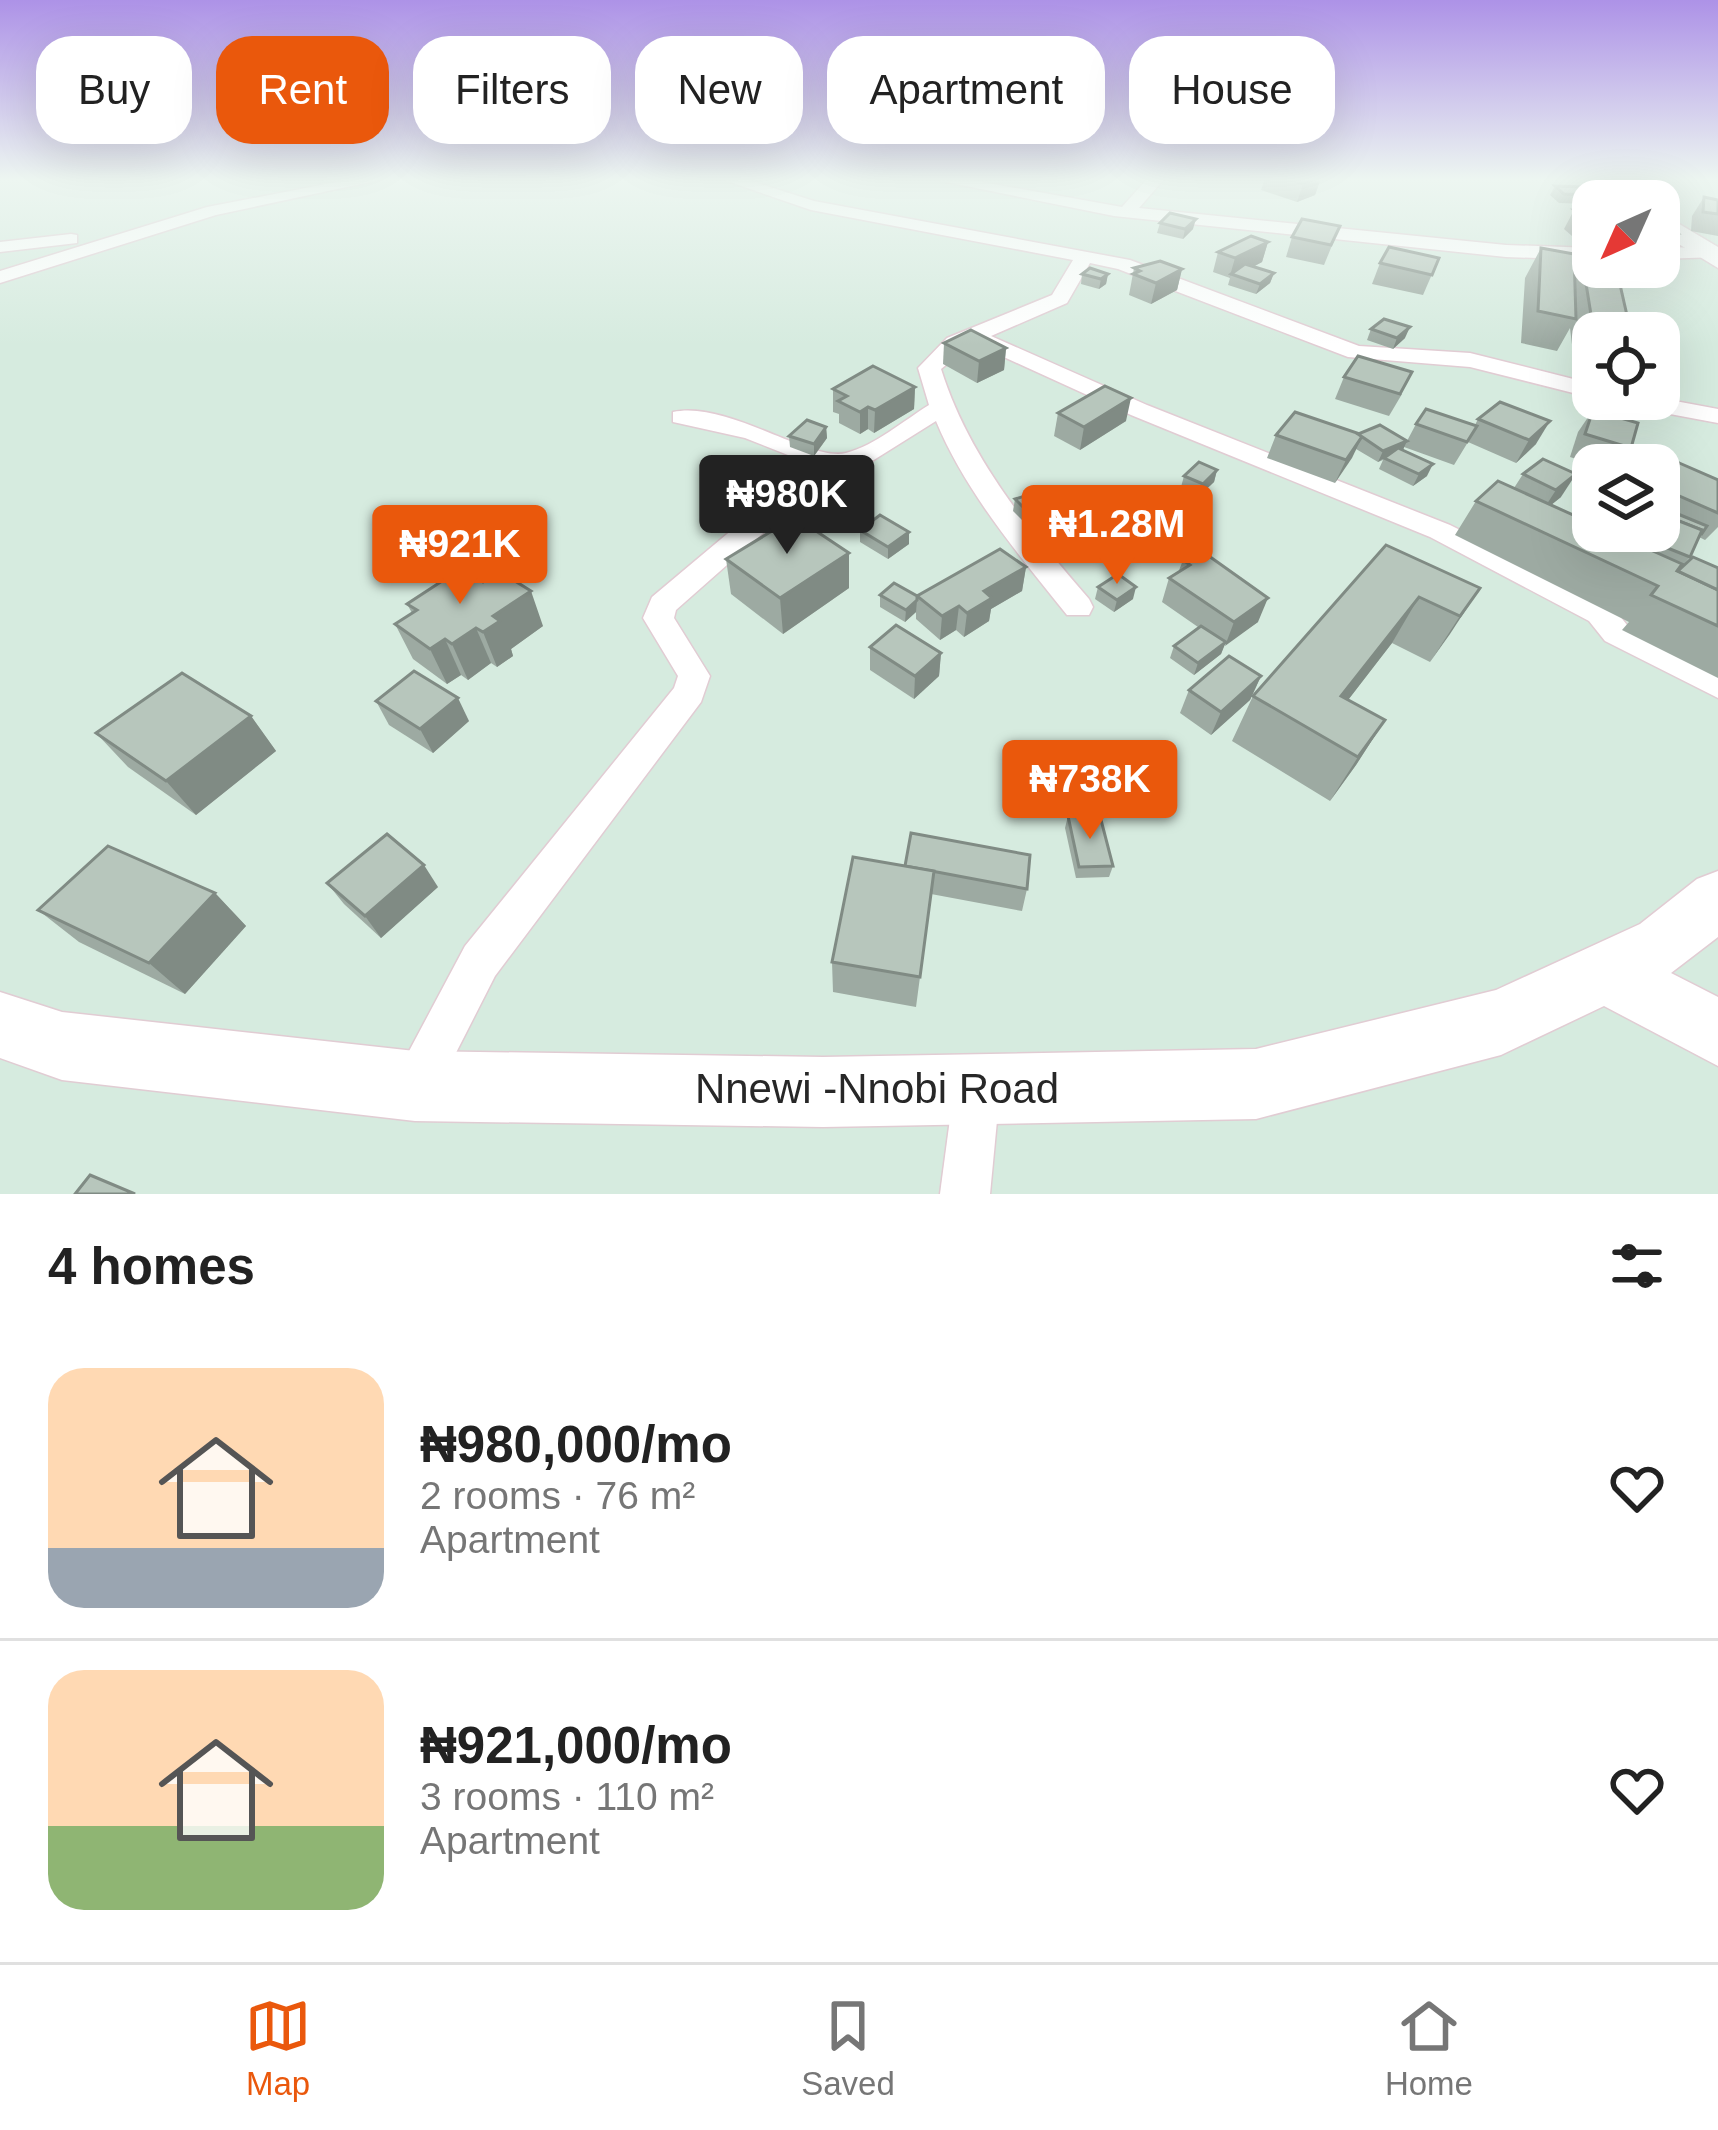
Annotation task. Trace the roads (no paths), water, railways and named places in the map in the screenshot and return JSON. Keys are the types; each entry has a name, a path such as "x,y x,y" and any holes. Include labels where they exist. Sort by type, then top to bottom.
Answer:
{"main road":[{"path":"1680,234 1714,257"},
{"name":"Nnewi -Nnobi Road","path":"0,1025 62,1046 415,1085 823,1092 1256,1084 1501,1022 1662,945 1718,899"},
{"path":"1605,972 1718,1033"}],"street":[{"path":"0,277 137,234"},
{"path":"965,234 1084,256 1161,278 1356,352 1470,360 1572,386"},
{"path":"1342,234 1572,253"},
{"path":"0,248 83,237 102,244"},
{"path":"1680,255 1714,257"},
{"path":"1078,608 991,495 943,406 929,368 940,352 972,335 1060,299 1084,256"},
{"path":"972,335 1139,410 1440,532 1600,614 1616,633 1718,685"},
{"path":"415,1085 480,962 689,693 694,676 662,628 658,618 663,605 768,514 943,406"},
{"path":"1680,409 1718,416"},
{"path":"681,417 771,438 815,460 850,460"},
{"path":"965,1194 977,1089"}]}
